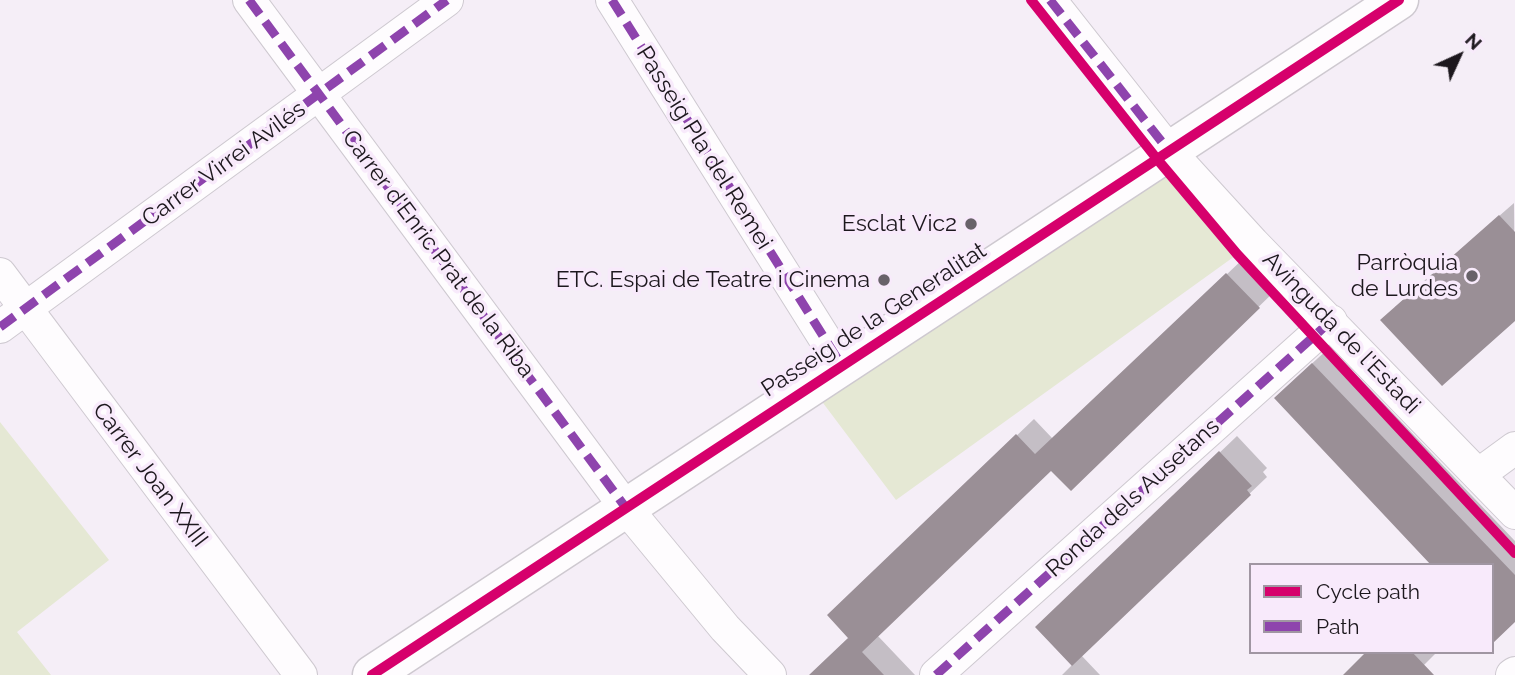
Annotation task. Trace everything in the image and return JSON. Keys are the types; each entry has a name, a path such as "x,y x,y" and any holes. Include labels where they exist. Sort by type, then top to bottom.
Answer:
{"street":[{"name":"Carrer d'Enric Prat de la Riba","path":"249,0 626,508 725,628 770,675"},
{"name":"Passeig Pla del Remei","path":"612,0 842,366"},
{"name":"Avinguda de l'Estadi","path":"1050,0 1169,151 1253,243 1515,513"},
{"name":"Passeig de la Generalitat","path":"372,675 1399,0"},
{"name":"Carrer Virrei Avilés","path":"0,327 320,93 434,4"},
{"name":"Carrer Joan XXIII","path":"0,274 301,675"},
{"name":"Ronda dels Ausetans","path":"936,675 1331,321"},
{"path":"1478,475 1515,448"}],"green space":[{"path":"1169,151 1253,243 896,500 811,387"},
{"path":"0,422 109,560 17,632 51,675 0,675"}],"building":[{"name":"Parròquia de Lurdes","path":"1499,215 1515,232 1515,321 1442,386 1380,320"},
{"path":"1226,273 1260,308 1071,491 1051,471 862,652 884,675 809,675 848,638 827,615 1016,434 1035,454"},
{"path":"1312,363 1515,575 1515,622 1494,642 1494,563 1429,563 1274,398"},
{"path":"1219,451 1252,486 1247,490 1251,495 1072,666 1035,627"},
{"path":"1364,654 1414,654 1434,675 1343,675"}],"marked path":[{"path":"249,0 626,508"},
{"path":"0,327 447,0"},
{"path":"612,0 842,366"},
{"path":"1050,0 1169,151"},
{"path":"936,675 1331,321"}],"cycle path":[{"path":"1031,0 1157,159 1237,254 1515,553"},
{"path":"372,675 1399,0"}],"place":[{"name":"Esclat Vic2","path":"971,224"},
{"name":"Parròquia de Lurdes","path":"1472,276"},
{"name":"ETC. Espai de Teatre i Cinema","path":"884,280"}]}
